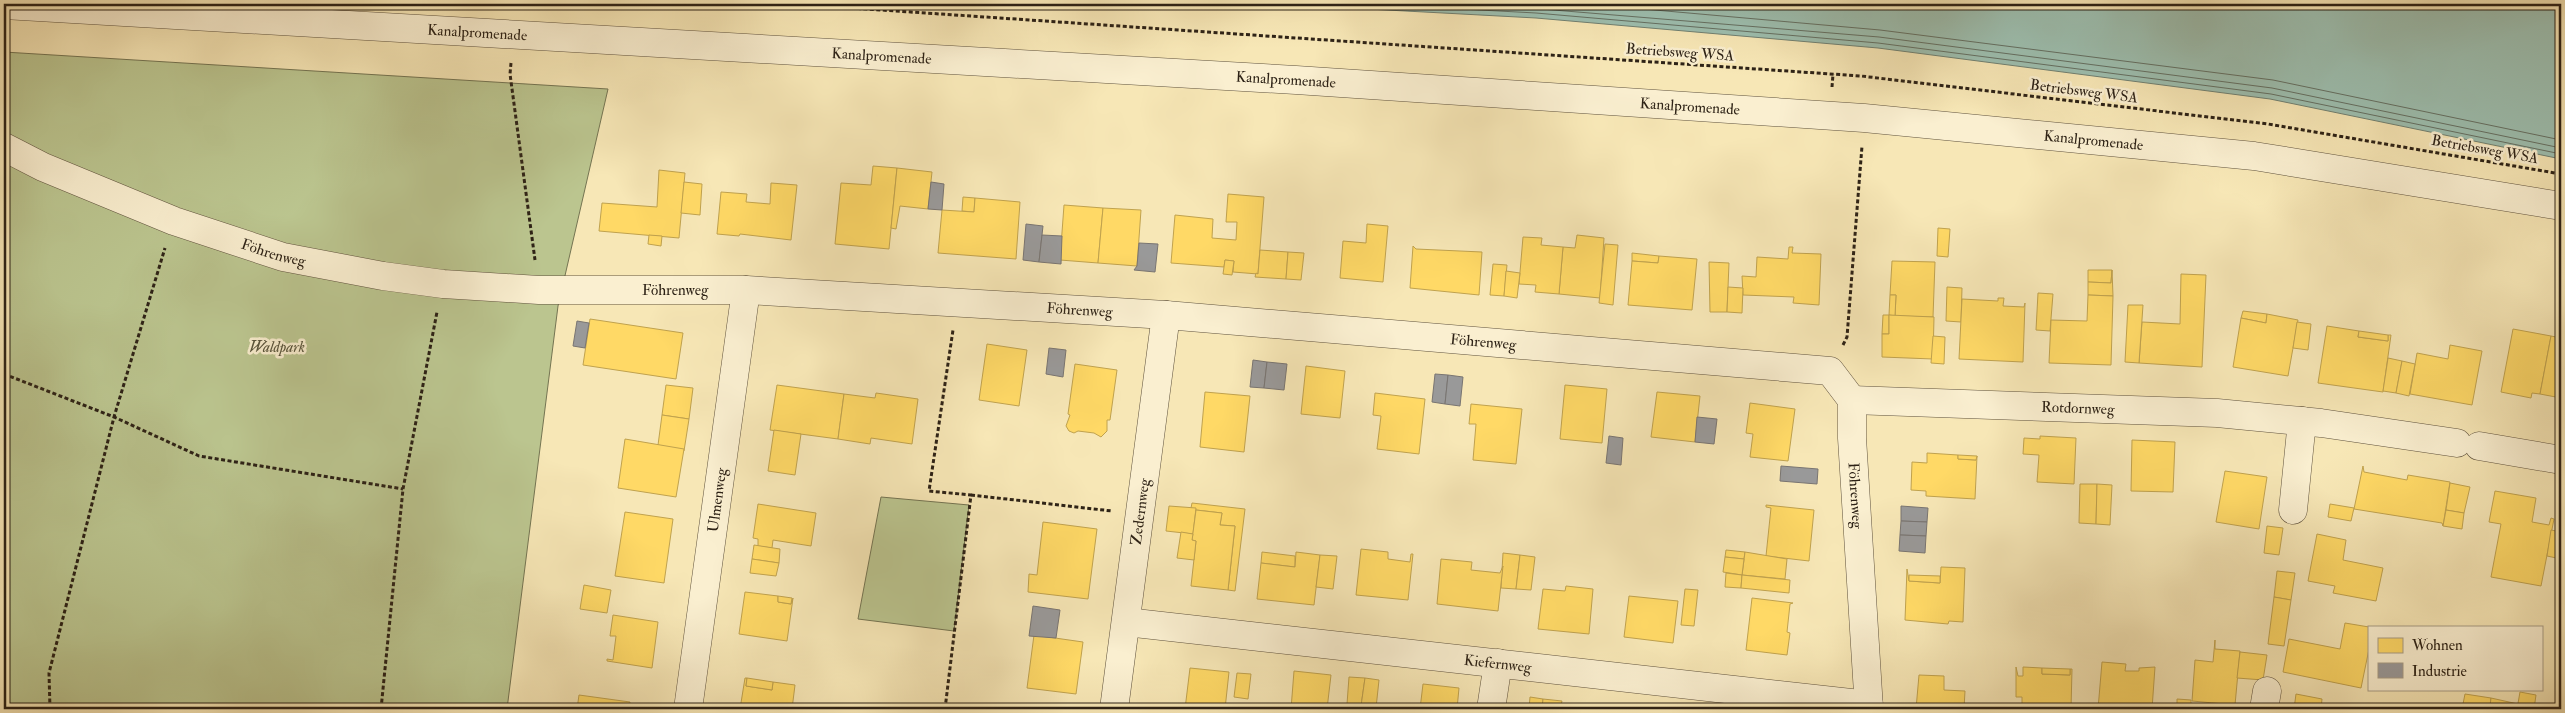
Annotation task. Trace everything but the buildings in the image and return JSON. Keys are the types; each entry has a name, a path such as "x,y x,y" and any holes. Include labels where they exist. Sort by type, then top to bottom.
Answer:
{"street":[{"name":"Kanalpromenade","path":"4,5 1276,79 1864,118 2254,156 2561,206"},
{"name":"Föhrenweg","path":"4,147 43,167 174,220 283,257 382,276 442,284 538,290 746,290 1166,315 1830,371"},
{"name":"Ulmenweg","path":"688,709 746,290"},
{"name":"Zedernweg","path":"1114,709 1166,315"},
{"path":"1830,371 1852,400"},
{"name":"Föhrenweg","path":"1852,400 1852,438 1869,707"},
{"name":"Rotdornweg","path":"1852,400 2217,413 2302,421 2468,444 2561,460"},
{"path":"2293,510 2302,421"},
{"name":"Kiefernweg","path":"1126,622 1498,663 1869,707"},
{"path":"1492,709 1498,663"}],"path":[{"name":"Betriebsweg WSA","path":"792,4 1834,74 2268,124 2561,174"},
{"path":"512,35 510,74 538,290"},
{"path":"1832,92 1834,74"},
{"path":"1830,371 1847,337 1859,174"},
{"path":"50,709 49,673 114,417 174,220"},
{"path":"382,709 403,490 442,284"},
{"path":"957,303 929,491 1140,514"},
{"path":"4,374 114,417 199,456 403,490"},
{"path":"945,709 971,495"}],"green space":[{"name":"Waldpark","path":"4,52 608,89 558,306 507,709 4,709"},
{"path":"881,497 969,505 954,631 858,619"}],"water":[{"path":"1275,4 2561,4 2561,159 2270,99 1878,48 1536,18"}]}
